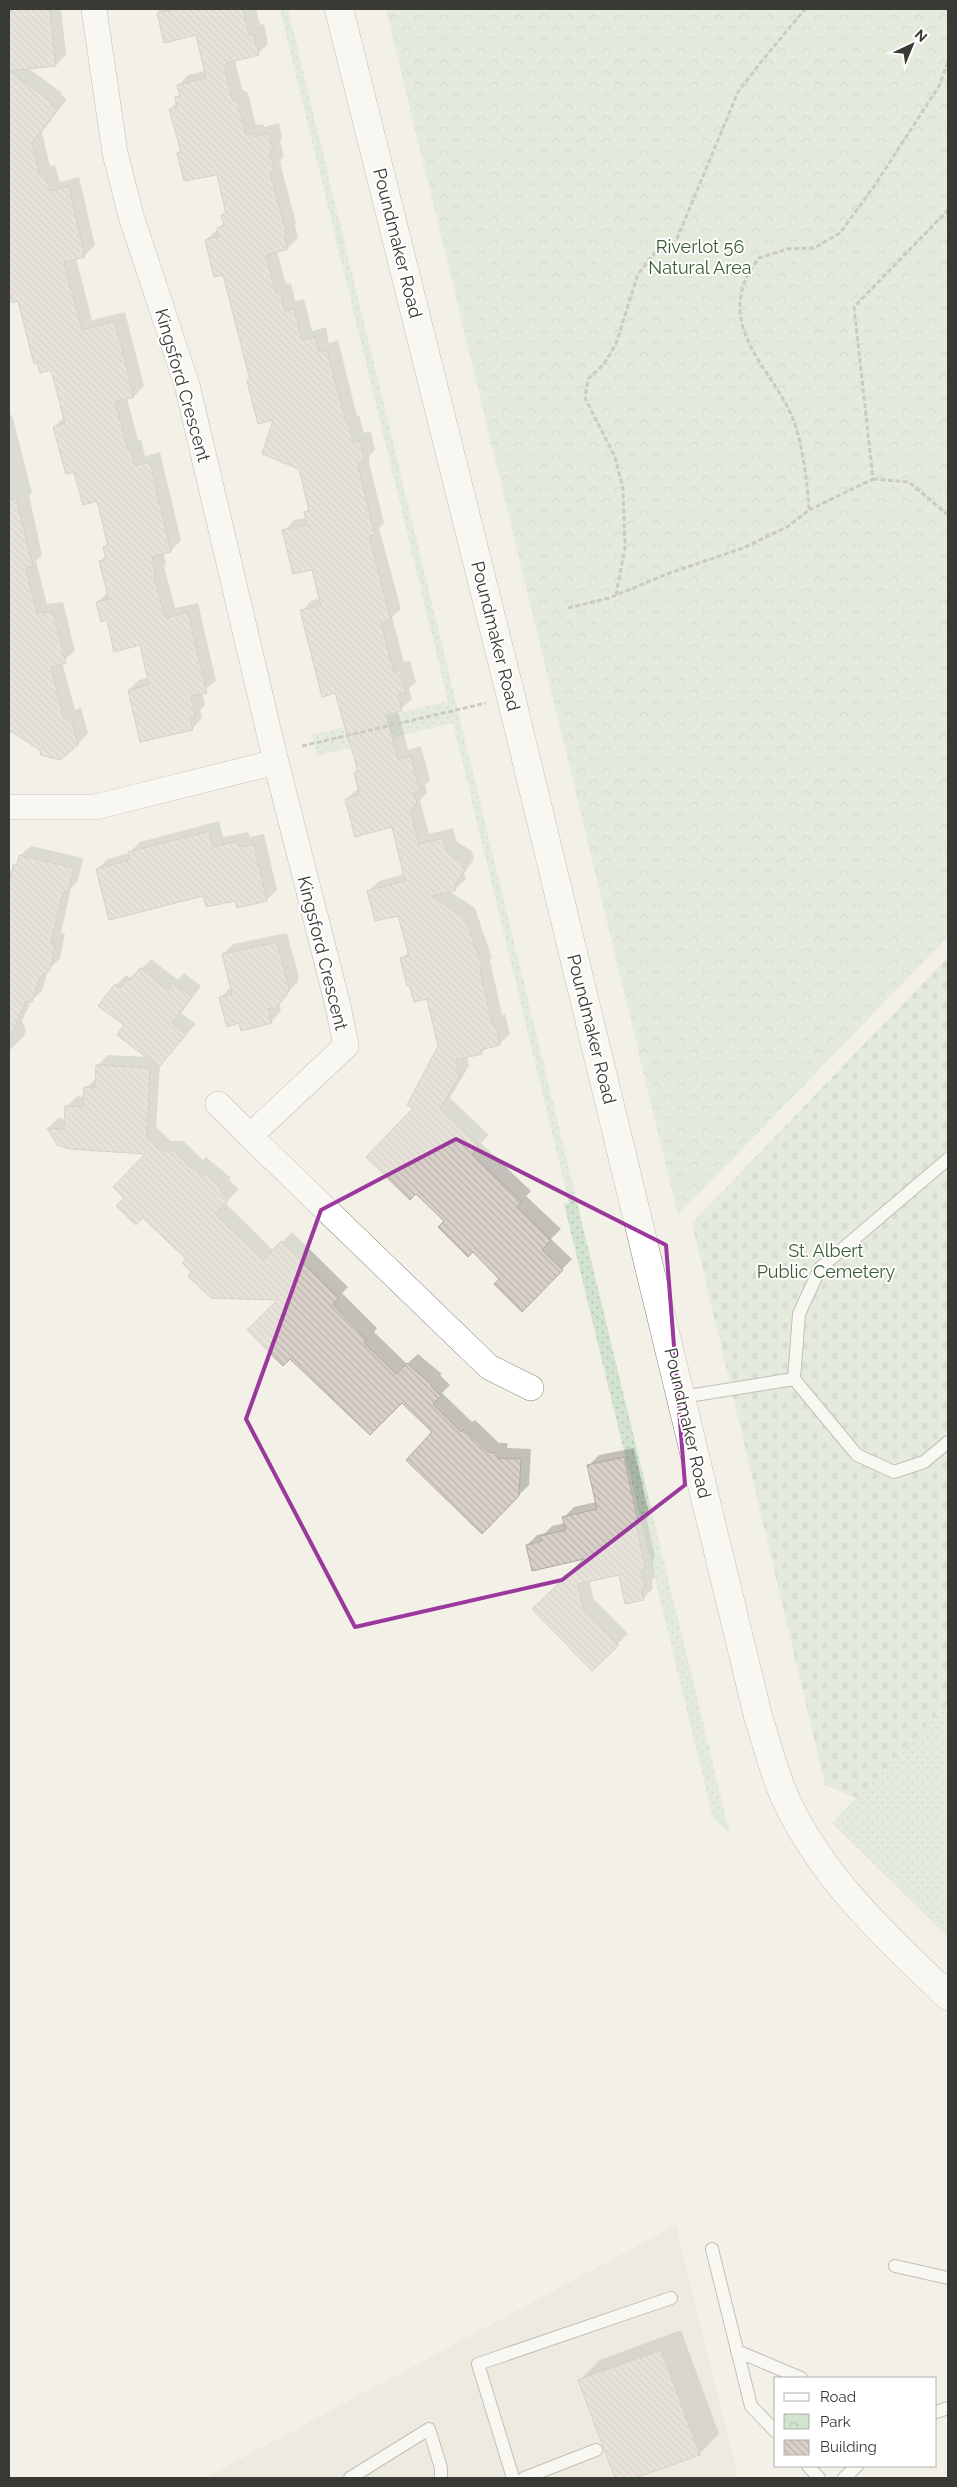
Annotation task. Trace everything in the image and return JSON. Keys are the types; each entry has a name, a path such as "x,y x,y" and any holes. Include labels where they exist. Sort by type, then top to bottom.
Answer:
{"street":[{"name":"Kingsford Crescent","path":"94,9 116,152 128,207 187,385 276,762 338,1006 346,1046 250,1136"},
{"name":"Poundmaker Road","path":"339,9 511,697 682,1396 758,1716 786,1799 818,1856 871,1922 948,1996"},
{"path":"9,807 95,807 276,762"},
{"path":"218,1104 489,1367 531,1388"}],"lane":[{"path":"948,1159 820,1268 799,1314 794,1379 857,1455 894,1472 924,1462 948,1442"},
{"path":"682,1396 794,1379"},
{"path":"712,2249 751,2406 774,2430"},
{"path":"895,2266 948,2278"},
{"path":"513,2478 478,2364 671,2298"},
{"path":"737,2350 799,2377"},
{"path":"350,2478 429,2429 442,2468 441,2478"},
{"path":"524,2478 596,2450"},
{"path":"368,2467 375,2478"},
{"path":"809,2467 819,2478"},
{"path":"844,2478 856,2467"}],"path":[{"path":"616,596 625,547 623,488 615,457 584,398 588,379 604,364 616,344 638,274 658,249 676,241 738,92 760,62 805,9"},
{"path":"809,510 808,492 794,420 773,380 751,351 741,320 741,299 745,280 759,258 787,249 814,248 840,233 875,185 939,86 948,62"},
{"path":"873,479 854,307 948,210"},
{"path":"568,608 616,596 667,574 743,548 787,527 809,510 873,479 909,482 948,515"},
{"path":"302,746 511,697"}],"highlighted area":[{"path":"456,1139 666,1245 685,1485 562,1580 355,1627 246,1419 321,1210"}],"shaded area":[{"path":"676,2225 738,2478 205,2478"}],"green space":[{"path":"280,9 288,9 730,1834 713,1818 564,1204 569,1203 453,723 317,756 312,735 448,701"},
{"name":"Riverlot 56 Natural Area","path":"386,9 948,9 948,937 678,1215"},
{"name":"St. Albert Public Cemetery","path":"948,957 948,1703 856,1798 825,1785 692,1223"},
{"path":"948,1703 948,1937 832,1823"}],"building":[{"path":"9,9 50,9 56,66 9,71"},
{"path":"176,9 243,9 249,35 253,34 259,55 226,63 227,65 224,66 232,99 238,103 246,135 253,133 254,137 268,133 273,149 270,153 274,168 270,173 287,234 285,235 288,249 266,255 276,294 280,292 285,311 294,309 302,340 315,337 319,352 327,350 353,442 360,441 365,461 358,463 375,535 369,536 391,620 381,623 394,672 400,670 406,693 398,695 402,711 386,715 398,759 411,756 420,792 414,793 417,803 411,812 419,844 443,838 447,852 462,862 465,870 455,884 456,890 432,896 465,918 483,969 480,970 492,1024 495,1024 500,1045 481,1050 482,1054 456,1060 459,1077 440,1109 479,1146 472,1154 522,1202 517,1207 551,1240 542,1250 563,1270 522,1312 494,1284 499,1279 473,1252 468,1257 438,1227 444,1221 416,1194 410,1200 366,1157 413,1108 407,1105 438,1046 427,999 414,1002 409,985 407,986 400,958 409,956 398,916 375,921 367,891 405,881 392,827 355,837 345,799 360,795 354,773 358,771 335,693 322,697 300,610 321,606 312,570 293,574 282,530 307,525 304,512 309,511 299,469 262,454 273,420 258,424 247,381 250,380 223,275 214,277 205,240 219,236 217,228 224,226 221,215 226,214 217,175 184,181 177,153 181,152 169,109 177,107 175,97 180,96 177,85 206,78 196,35 164,43 157,13"},
{"path":"9,71 53,103 51,106 57,110 32,143 40,175 45,174 50,191 69,186 85,257 64,262 82,330 115,321 134,397 115,402 128,450 131,449 135,465 150,462 171,552 152,557 156,575 154,576 165,618 188,612 207,693 191,696 195,716 190,718 193,730 140,742 128,690 149,685 140,645 114,652 107,620 101,622 96,602 109,599 99,561 106,559 103,547 108,546 97,501 83,505 74,472 66,474 53,427 65,423 51,370 40,373 37,363 34,364 18,301 12,303 9,290"},
{"path":"16,498 33,566 26,568 37,613 53,612 66,663 51,667 64,719 71,718 78,745 60,760 41,755 40,750 9,730 9,499"},
{"path":"209,831 213,847 238,841 240,847 254,844 267,901 237,908 235,901 206,907 203,896 109,920 96,869 130,860 128,852"},
{"path":"19,855 74,868 68,893 63,892 51,943 55,944 50,970 40,977 32,1002 26,1001 9,1040 9,884 13,865 17,865"},
{"path":"277,942 289,988 287,995 275,1008 268,1009 272,1023 241,1031 239,1023 227,1027 219,997 232,994 222,954"},
{"path":"140,968 168,990 173,983 192,997 172,1023 186,1035 159,1067 117,1035 124,1025 98,1006 115,984 120,988 127,979 130,981"},
{"path":"96,1065 150,1068 147,1137 160,1151 172,1150 192,1169 194,1166 204,1176 206,1174 222,1189 220,1191 229,1200 215,1214 263,1260 281,1241 339,1298 333,1304 367,1340 364,1343 396,1374 407,1363 432,1385 441,1396 433,1404 461,1432 464,1429 488,1452 498,1453 498,1458 521,1459 519,1496 482,1534 406,1460 432,1432 402,1403 370,1435 290,1359 283,1366 247,1330 277,1300 211,1298 188,1276 191,1272 182,1263 186,1259 143,1218 136,1225 116,1206 124,1198 113,1187 145,1154 70,1149 57,1145 47,1128 64,1129 65,1106 83,1107 84,1087 95,1088"},
{"path":"624,1457 639,1525 636,1525 646,1569 641,1570 645,1588 641,1589 644,1600 625,1604 619,1575 578,1584 583,1608 619,1645 592,1671 532,1609 584,1559 532,1571 526,1545 542,1541 540,1536 566,1530 562,1517 597,1509 587,1465"},
{"path":"661,2350 700,2455 635,2478 615,2478 578,2380"}]}
